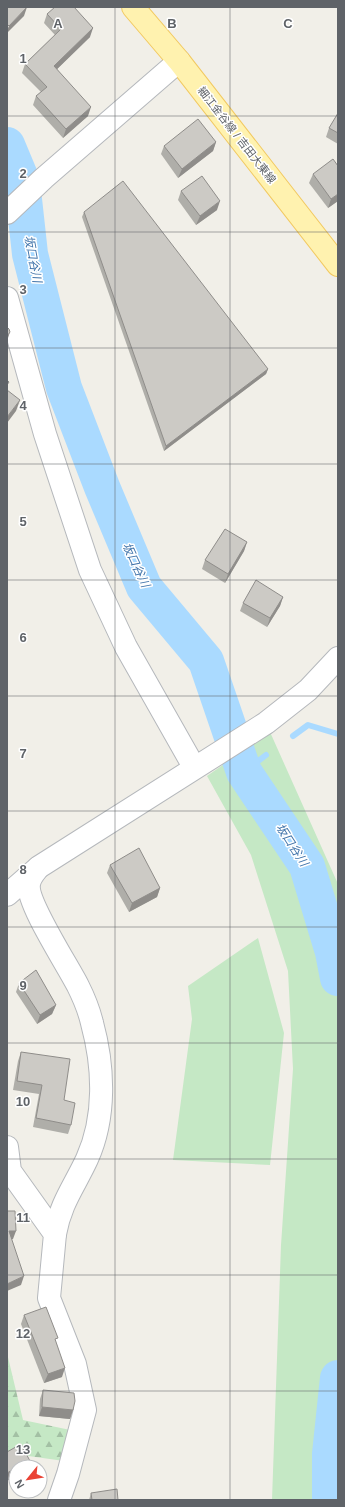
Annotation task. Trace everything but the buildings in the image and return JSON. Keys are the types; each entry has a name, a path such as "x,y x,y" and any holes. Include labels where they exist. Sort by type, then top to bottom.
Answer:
{"main road":[{"name":"細江金谷線 / 吉田大東線","path":"133,7 180,61 338,265"}],"street":[{"path":"7,213 44,178 180,61"},
{"path":"7,298 45,434 90,570 126,647 198,765"},
{"path":"7,895 39,867 255,730 287,708 308,690 338,658"},
{"path":"39,867 31,876 29,884 32,900 79,987 88,1009 99,1054 101,1076 99,1119 94,1140 87,1159 58,1214 55,1234 49,1298 75,1364 85,1410 68,1474 59,1500"},
{"path":"7,1147 10,1171 55,1234"}],"green space":[{"path":"270,732 338,884 338,1500 272,1500 281,1245 293,1069 288,971 251,855 207,776"},
{"path":"258,938 284,1033 270,1165 173,1160 192,1019 188,986"},
{"path":"7,1353 23,1420 75,1431 64,1461 7,1453"}],"waterway":[{"name":"坂口谷川","path":"7,145 22,181 30,254 64,388 102,487 144,587 206,661 244,772 307,866 333,952 338,978"},
{"path":"293,736 308,725 338,734"},
{"path":"244,772 266,755"},
{"name":"坂口谷川","path":"330,1500 330,1454 338,1378"}]}
